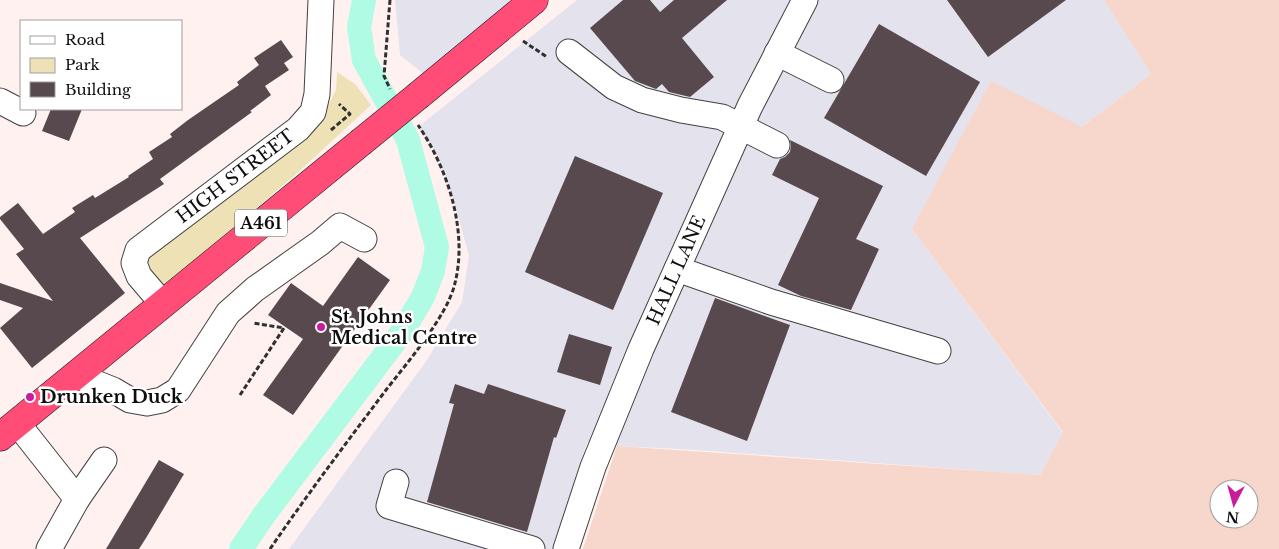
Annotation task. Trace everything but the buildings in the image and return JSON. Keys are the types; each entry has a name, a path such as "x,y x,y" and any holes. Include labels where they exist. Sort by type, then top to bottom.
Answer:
{"highway":[{"name":"A461","path":"8,430 534,0"}],"street":[{"name":"HIGH STREET","path":"162,303 139,276 134,264 138,250 298,129 313,112 318,94 321,0"},
{"name":"HALL LANE","path":"566,549 593,467 641,349 741,126 805,0"},
{"path":"569,52 614,87 642,100 681,110 722,117 777,145"},
{"path":"777,54 831,80"},
{"path":"75,375 113,390 130,400 147,403 162,400 178,390 228,313 255,288 320,243 340,226 364,239"},
{"path":"678,268 771,302 938,351"},
{"path":"8,430 77,499"},
{"path":"50,549 77,499 104,460"},
{"path":"396,482 389,506 532,549"}],"path":[{"path":"270,549 311,489 414,354 446,306 455,285 460,258 459,230 443,173 433,148 409,103 384,76 390,0"},
{"path":"524,42 537,50"}],"shaded area":[{"path":"395,0 516,0 425,75 400,55"},
{"path":"577,0 1104,0 1151,74 1082,127 912,229 1063,433 1040,475 617,446 587,442 553,549 289,549 427,360 462,302 469,256 453,197 434,149 418,127"},
{"path":"1104,0 1279,0 1279,549 583,549 617,446 1040,475 1063,432 912,229 991,81 1082,127 1151,74"}],"green space":[{"path":"337,72 355,84 371,105 294,176 174,278 162,285 152,280 147,263 148,253 326,115 336,90"}],"waterway":[{"path":"241,549 264,515 402,332 423,297 433,271 437,247 408,140 364,60 359,27 364,0"}],"place":[{"name":"St. Johns Medical Centre","path":"321,327"},
{"name":"Drunken Duck","path":"30,397"}]}
